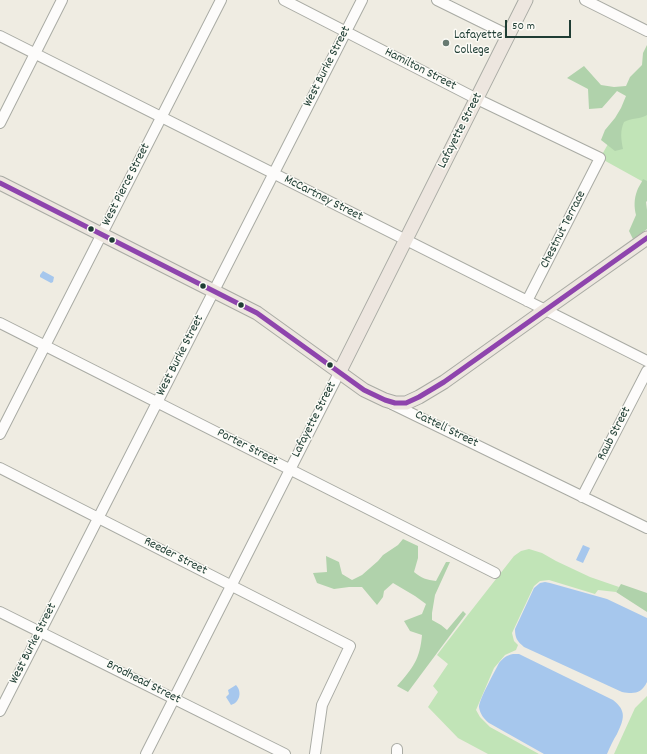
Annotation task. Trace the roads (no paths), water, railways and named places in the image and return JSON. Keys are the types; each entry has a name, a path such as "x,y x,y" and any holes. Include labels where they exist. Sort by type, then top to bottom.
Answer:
{"main road":[{"name":"Lafayette Street","path":"339,373 526,0"},
{"name":"Cattell Street","path":"0,183 257,313 364,390 385,400"},
{"path":"385,400 395,403 406,403 444,382 646,240"}],"street":[{"path":"0,123 62,0"},
{"name":"West Pierce Street","path":"0,434 221,0"},
{"name":"Hamilton Street","path":"284,0 477,99 600,158"},
{"name":"West Burke Street","path":"0,711 362,0"},
{"path":"437,0 508,36"},
{"path":"585,0 647,31"},
{"name":"McCartney Street","path":"0,36 647,361"},
{"name":"Chestnut Terrace","path":"527,301 600,158"},
{"name":"Porter Street","path":"0,323 495,573"},
{"name":"Raub Street","path":"582,496 647,372"},
{"name":"Lafayette Street","path":"146,754 339,373"},
{"name":"Cattell Street","path":"385,400 647,528"},
{"name":"Reeder Street","path":"0,468 350,646 322,705 315,754"},
{"name":"Brodhead Street","path":"0,612 285,754"}],"water":[{"path":"43,271 54,277 53,282 51,283 40,277"},
{"path":"583,545 590,548 583,563 576,560"},
{"path":"545,582 607,599 647,618 647,682 640,691 634,693 622,692 524,647 520,643 516,637 515,629 534,588 540,583"},
{"path":"513,654 519,654 613,700 621,708 623,720 607,754 544,754 485,720 479,707 482,698 499,663 505,657"},
{"path":"236,685 239,691 239,697 236,702 231,705 226,697 229,694 228,690"}],"place":[{"name":"Lafayette College","path":"446,43"}]}
